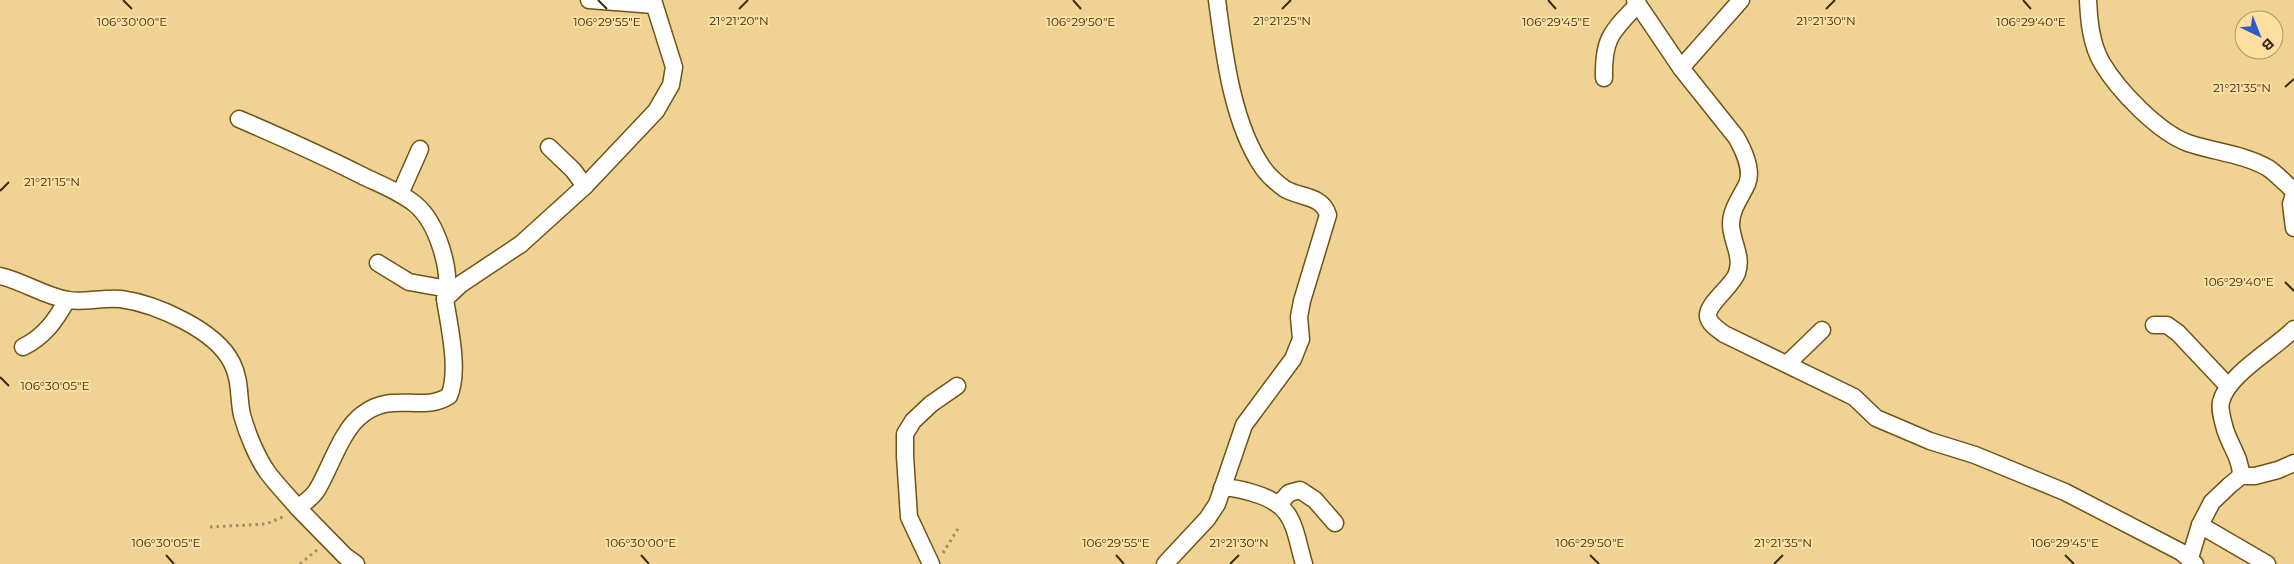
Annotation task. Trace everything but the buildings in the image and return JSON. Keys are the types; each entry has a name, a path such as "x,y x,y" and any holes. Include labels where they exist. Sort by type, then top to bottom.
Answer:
{"street":[{"path":"447,294 521,244 585,186 656,111 671,85 674,67 653,2 589,0"},
{"path":"1165,564 1207,519 1217,504 1244,425 1293,359 1301,338 1299,317 1302,300 1328,215 1326,206 1321,202 1285,189 1264,168 1244,130 1227,71 1217,0"},
{"path":"1682,68 1741,0"},
{"path":"2088,0 2089,27 2102,62 2123,92 2170,133 2187,142 2238,156 2268,169 2294,192 2291,204 2294,228"},
{"path":"1604,78 1603,54 1610,35 1637,2 1652,27 1736,137 1742,149 1748,170 1748,182 1733,212 1731,223 1739,266 1736,275 1709,310 1708,317 1713,325 1724,334 1854,397 1876,418 1930,441 1974,455 2065,492 2193,561 2200,525 2212,502 2241,476 2255,476 2294,463"},
{"path":"239,119 313,151 400,194 416,205 427,217 436,235 448,275 447,294 454,373 453,386 448,396 433,403 387,402 362,415 331,460 317,491 298,508"},
{"path":"549,147 573,170 585,186"},
{"path":"400,194 420,149"},
{"path":"378,263 409,282 447,294"},
{"path":"0,276 16,280 39,291 67,300 120,299 152,306 175,316 211,338 224,349 238,375 242,414 255,450 268,473 298,508 345,556 356,564"},
{"path":"23,347 46,331 67,300"},
{"path":"2154,325 2167,325 2178,333 2227,385"},
{"path":"2241,476 2241,464 2226,430 2220,404 2227,385 2279,344 2294,329"},
{"path":"1787,364 1822,330"},
{"path":"931,563 909,517 905,434 913,421 931,404 957,386"},
{"path":"1222,488 1244,490 1279,504 1291,519 1304,564"},
{"path":"1279,504 1289,493 1300,490 1315,500 1335,523"},
{"path":"2200,525 2267,564"}],"path":[{"path":"210,527 266,524 279,520 298,508"},
{"path":"931,563 944,552 959,527"},
{"path":"300,564 330,539"}]}
